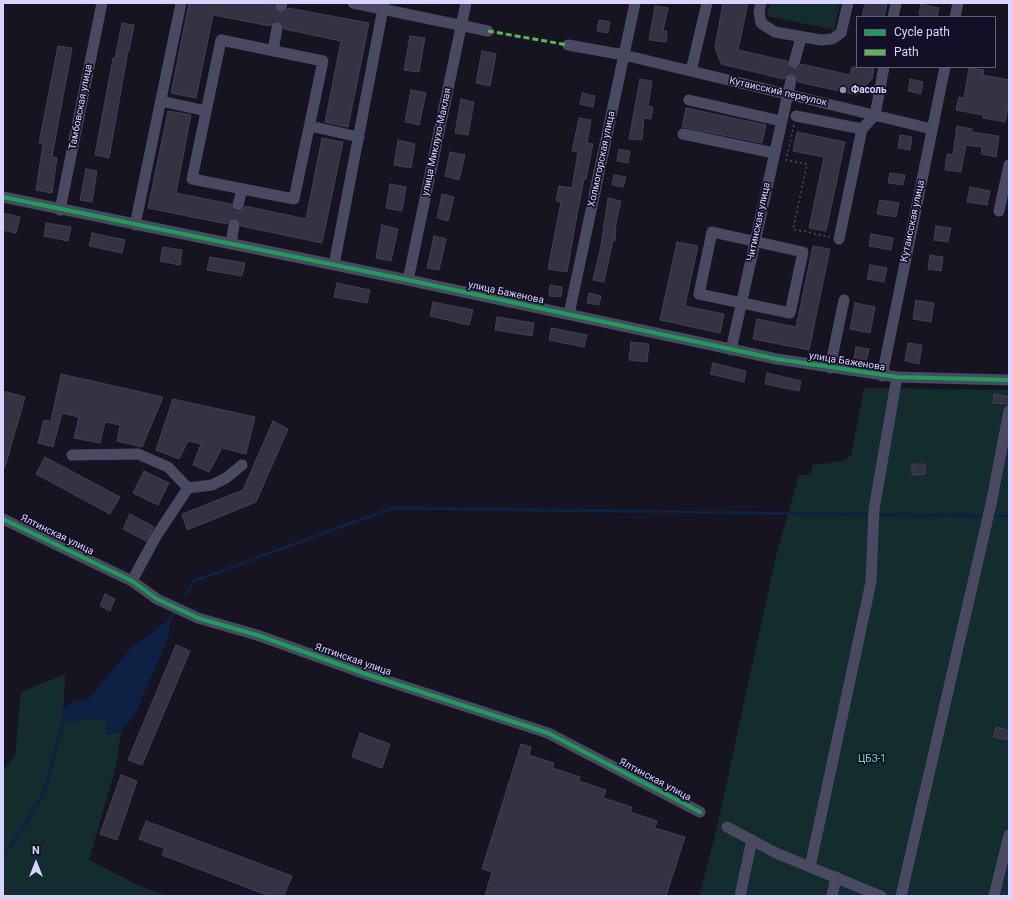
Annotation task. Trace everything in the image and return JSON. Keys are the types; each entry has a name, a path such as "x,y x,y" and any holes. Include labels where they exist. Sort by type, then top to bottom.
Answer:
{"street":[{"name":"Тамбовская улица","path":"60,210 102,3"},
{"path":"135,225 181,3"},
{"path":"353,3 384,6 461,26 488,31"},
{"name":"улица Миклухо-Маклая","path":"408,280 466,3"},
{"name":"Холмогорская улица","path":"569,314 635,3"},
{"path":"691,71 707,3"},
{"path":"761,3 759,11 761,23 775,32 801,38 821,40 832,39 840,33 848,3"},
{"path":"893,16 896,3"},
{"path":"955,16 958,3"},
{"path":"334,265 384,6"},
{"path":"273,51 277,28"},
{"path":"794,63 801,38"},
{"path":"221,40 273,51 323,61 294,199 192,180 221,40"},
{"name":"Кутаисский переулок","path":"568,45 624,55 932,129"},
{"path":"839,238 862,129 875,115 884,68"},
{"name":"Кутаисская улица","path":"882,376 945,68"},
{"name":"Читинская улица","path":"731,350 790,80"},
{"path":"689,100 781,121"},
{"path":"161,101 206,111"},
{"path":"796,116 862,129"},
{"path":"310,126 358,137"},
{"path":"683,134 774,153"},
{"path":"999,211 1009,165"},
{"path":"238,205 242,189"},
{"name":"улица Баженова","path":"3,197 60,210 408,280 731,350 882,376 1009,380"},
{"path":"231,244 234,225"},
{"path":"712,232 803,252 790,313 741,303 698,294 712,232"},
{"path":"830,368 844,300"},
{"path":"810,867 871,582 873,514 897,377"},
{"path":"901,896 991,504 1009,411"},
{"path":"72,455 138,454 168,467 188,488"},
{"path":"132,581 155,538 188,488 212,485 226,478 242,465"},
{"name":"Ялтинская улица","path":"3,519 132,581 157,599 198,618 257,635 366,674 548,733 700,812"},
{"path":"727,827 778,854 881,896"},
{"path":"994,896 1009,835"},
{"path":"740,896 752,840"},
{"path":"832,896 836,877"}],"path":[{"path":"796,116 786,160 807,164 793,229 839,238"}],"green space":[{"path":"770,3 840,3 834,30 767,16"},
{"name":"ЦБЗ-1","path":"864,388 1009,390 1009,896 699,896 715,836 776,556 799,475 811,475 812,465 845,461 851,455"},
{"path":"65,674 63,723 99,718 108,722 105,734 121,732 116,766 89,860 136,884 168,896 3,896 3,771 15,755 21,692"}],"water":[{"path":"169,620 169,636 135,714 121,732 105,734 108,722 100,718 63,723 64,709 72,702 88,699 131,648"}],"building":[{"path":"189,3 265,3 274,5 279,13 288,8 369,23 348,127 325,122 341,41 284,29 283,25 279,21 274,22 270,26 213,15 196,98 171,93"},
{"path":"723,3 748,3 738,50 787,61 789,68 792,70 799,68 801,64 850,75 852,67 874,68 872,79 857,95 798,82 798,78 793,73 789,73 784,79 721,64 715,47"},
{"path":"865,3 887,3 884,16 862,16"},
{"path":"921,4 939,8 937,16 919,15"},
{"path":"655,6 668,8 663,31 667,31 666,42 649,40"},
{"path":"599,20 610,22 608,33 597,31"},
{"path":"122,23 134,25 109,158 95,155 113,58 115,58"},
{"path":"410,36 425,38 419,72 404,70"},
{"path":"58,46 72,48 52,157 57,158 52,193 36,190 43,144 39,143"},
{"path":"482,51 496,54 490,86 476,83"},
{"path":"969,68 984,70 983,75 1009,80 1009,101 1005,122 983,118 983,115 956,110 959,97 964,98"},
{"path":"640,79 652,81 648,106 653,107 651,119 644,118 642,140 629,139"},
{"path":"910,79 923,82 921,94 908,91"},
{"path":"411,90 426,93 419,125 405,122"},
{"path":"582,93 595,96 593,107 580,104"},
{"path":"461,99 474,102 468,135 455,133"},
{"path":"686,108 766,125 762,143 682,127"},
{"path":"168,111 191,115 176,193 231,204 233,210 237,212 243,210 245,206 306,219 322,138 343,142 322,243 241,226 240,222 235,218 231,219 227,224 148,208"},
{"path":"579,118 591,120 587,143 593,144 586,179 584,179 567,272 548,269 561,202 556,201 559,186 572,188 578,152 572,151"},
{"path":"957,126 972,129 972,132 999,136 996,157 981,154 982,147 966,145 961,172 945,170 947,154 953,155"},
{"path":"797,132 845,142 826,231 809,228 824,157 793,151"},
{"path":"900,135 912,137 910,150 898,148"},
{"path":"398,140 415,144 411,168 394,165"},
{"path":"619,149 630,151 628,163 617,161"},
{"path":"450,152 465,155 459,180 445,176"},
{"path":"86,169 97,171 92,202 80,200"},
{"path":"890,173 905,175 903,185 888,183"},
{"path":"614,175 626,177 623,187 612,185"},
{"path":"390,184 406,187 402,211 386,208"},
{"path":"970,187 990,191 987,205 967,202"},
{"path":"442,194 454,197 448,221 437,218"},
{"path":"608,198 621,201 616,223 615,241 613,240 604,282 593,280 601,246"},
{"path":"880,200 899,203 896,217 877,214"},
{"path":"3,213 20,217 16,233 3,230"},
{"path":"46,223 71,227 68,241 44,236"},
{"path":"382,225 398,229 391,261 376,258"},
{"path":"936,226 951,228 948,242 934,240"},
{"path":"92,233 125,240 122,253 89,246"},
{"path":"871,234 893,238 891,250 869,246"},
{"path":"434,236 446,239 439,270 427,268"},
{"path":"677,242 698,246 685,306 724,314 720,333 660,320"},
{"path":"813,246 830,249 809,350 753,339 757,319 796,327"},
{"path":"163,247 182,250 180,265 160,261"},
{"path":"930,255 943,257 941,271 928,269"},
{"path":"210,257 245,263 242,276 207,270"},
{"path":"870,265 887,268 884,282 867,279"},
{"path":"337,283 370,290 367,303 334,297"},
{"path":"550,285 562,287 561,297 549,296"},
{"path":"589,293 601,296 599,305 587,303"},
{"path":"916,300 934,303 931,322 913,319"},
{"path":"433,302 473,310 469,325 430,316"},
{"path":"855,303 875,307 870,333 850,329"},
{"path":"497,317 534,323 532,336 495,330"},
{"path":"551,328 587,335 584,347 549,340"},
{"path":"631,342 649,344 647,362 629,360"},
{"path":"908,343 922,345 919,364 905,361"},
{"path":"856,347 869,349 866,362 854,359"},
{"path":"713,363 746,371 744,382 710,374"},
{"path":"767,373 801,381 799,391 765,384"},
{"path":"61,374 163,397 142,447 117,441 120,425 105,422 100,443 74,438 79,417 62,413 53,447 38,443 44,420 51,421"},
{"path":"3,391 25,397 5,467 3,467"},
{"path":"994,394 1009,397 1008,404 993,403"},
{"path":"173,399 255,417 246,454 222,448 209,472 193,465 201,444 188,441 179,459 156,450"},
{"path":"273,421 288,429 256,502 187,530 182,514 243,490"},
{"path":"45,457 120,497 110,514 36,474"},
{"path":"912,464 925,464 925,474 912,475"},
{"path":"144,471 169,483 158,505 133,493"},
{"path":"130,514 154,527 146,541 123,529"},
{"path":"105,594 115,599 110,611 100,606"},
{"path":"176,645 190,651 142,765 128,760"},
{"path":"996,727 1009,731 1007,740 994,737"},
{"path":"360,733 390,744 382,768 352,757"},
{"path":"521,744 531,747 529,755 554,763 553,768 580,777 579,781 606,790 603,798 632,807 630,812 657,821 655,828 685,837 666,896 485,896 492,872 482,869"},
{"path":"121,775 137,781 117,840 100,834"},
{"path":"146,821 292,876 284,896 269,896 162,855 165,849 139,839"}],"waterway":[{"path":"185,596 194,581 392,508 986,516"},
{"path":"992,516 1009,516"},
{"path":"168,623 175,611"},
{"path":"3,851 11,847 44,793 63,723 66,721"}],"tunnel":[{"path":"277,28 281,6"},
{"path":"791,80 794,63"},
{"path":"234,225 238,205"}],"marked path":[{"path":"488,31 568,45"}],"cycle path":[{"path":"3,197 408,280 777,359 897,377 1009,380"},
{"path":"3,519 132,581 157,599 198,618 257,635 366,674 548,733 700,812"}],"place":[{"name":"Фасоль","path":"843,90"}]}
